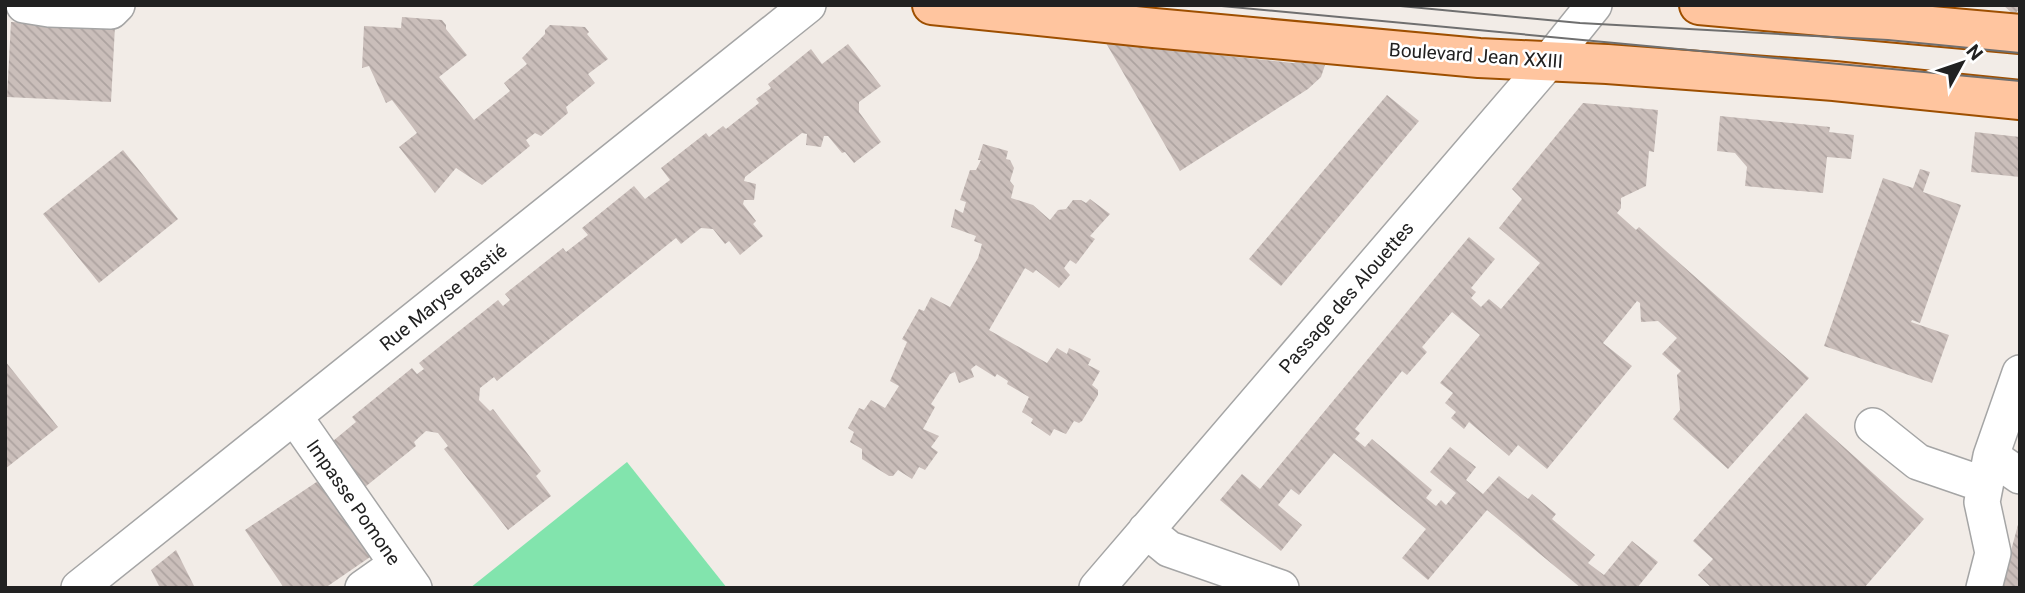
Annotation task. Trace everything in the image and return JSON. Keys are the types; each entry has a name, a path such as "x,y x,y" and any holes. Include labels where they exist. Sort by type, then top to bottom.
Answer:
{"main road":[{"name":"Boulevard Jean XXIII","path":"932,5 1479,58 1835,81 2020,100"},
{"path":"1699,5 2020,34"}],"street":[{"path":"24,5 49,9 111,11 117,5"},
{"name":"Rue Maryse Bastié","path":"79,588 808,5"},
{"name":"Passage des Alouettes","path":"1097,588 1594,5"},
{"path":"1984,588 1993,553 1982,502 1988,471 2020,373"},
{"name":"Impasse Pomone","path":"294,416 405,576"},
{"path":"1873,426 1918,462 2020,476"},
{"path":"1146,530 1169,549 1281,588"},
{"path":"363,588 405,576"}],"green space":[{"path":"627,462 727,588 470,588"}],"building":[{"path":"2003,5 2020,5 2020,8 2014,15"},
{"path":"402,17 442,20 467,55 439,77 474,120 510,91 504,83 527,64 522,58 550,25 585,27 589,32 587,34 608,59 588,74 595,83 566,107 568,113 541,136 535,133 526,140 530,146 482,185 456,168 435,193 399,147 417,133 392,100 386,103 369,66 362,68 364,26 401,28"},
{"path":"11,22 115,26 111,102 7,97"},
{"path":"1106,43 1325,65 1321,77 1308,89 1180,171"},
{"path":"848,44 881,86 859,102 859,112 881,142 854,163 828,136 824,136 821,147 806,145 807,134 802,133 745,177 744,181 756,184 754,200 744,200 743,204 756,221 753,224 763,236 740,255 729,241 725,244 713,229 701,228 681,244 676,238 497,381 494,377 480,388 479,400 490,411 493,409 541,471 536,476 551,496 508,530 444,449 448,446 438,433 426,431 414,442 416,446 365,487 333,441 356,422 352,417 412,368 417,374 424,369 419,363 498,300 503,306 510,300 505,294 563,248 566,252 588,235 582,228 634,186 645,199 670,180 661,168 706,133 709,137 723,126 726,129 759,103 756,99 771,88 768,84 811,49 822,64"},
{"path":"1387,95 1419,121 1281,286 1249,259"},
{"path":"1583,103 1658,110 1654,152 1649,151 1646,186 1621,198 1621,208 1617,213 1636,230 1639,227 1809,378 1728,469 1673,419 1680,410 1677,375 1681,371 1662,354 1677,338 1658,321 1641,322 1640,303 1637,301 1603,343 1632,366 1547,469 1518,445 1509,456 1469,422 1464,429 1451,418 1456,412 1445,403 1453,393 1440,383 1480,335 1452,312 1422,347 1427,352 1407,375 1402,371 1355,429 1360,433 1355,439 1365,447 1372,439 1432,490 1426,498 1436,506 1441,500 1446,505 1456,493 1430,472 1450,447 1476,467 1466,480 1483,494 1499,476 1528,499 1532,494 1556,514 1552,519 1595,555 1588,563 1604,575 1632,541 1658,562 1637,588 1581,588 1487,510 1428,580 1402,558 1426,529 1334,453 1299,495 1291,489 1278,505 1302,525 1281,551 1220,500 1242,474 1260,489 1469,237 1495,259 1471,288 1476,292 1471,298 1481,307 1489,299 1501,309 1540,263 1499,228 1522,199 1512,189"},
{"path":"1720,116 1830,127 1829,132 1854,135 1851,159 1827,157 1823,193 1745,186 1747,167 1735,153 1717,151"},
{"path":"1975,132 2020,137 2020,177 1971,172"},
{"path":"983,144 1008,151 1006,159 1010,160 1014,168 1010,181 1014,186 1011,198 1033,205 1050,220 1058,210 1066,209 1073,200 1086,203 1090,199 1110,214 1090,236 1095,239 1076,264 1070,260 1064,268 1070,275 1059,288 1036,270 1033,273 1025,268 989,330 1047,363 1057,348 1067,354 1069,348 1091,359 1088,365 1100,371 1092,385 1098,390 1098,395 1082,421 1074,421 1066,434 1054,429 1050,436 1031,423 1033,419 1022,412 1029,397 1007,384 1008,381 997,374 995,377 976,365 971,369 974,377 959,383 955,372 950,374 931,404 935,407 923,429 939,436 931,447 938,452 925,470 919,467 912,479 898,470 893,476 889,476 862,459 862,449 850,442 854,432 848,428 859,408 864,410 871,400 885,408 899,386 890,381 907,342 902,339 919,309 924,311 931,297 950,307 978,258 982,244 974,241 976,236 951,227 955,209 963,213 966,202 960,200 970,170 976,170 981,160 978,160"},
{"path":"123,150 178,219 99,283 43,214"},
{"path":"1920,169 1930,172 1923,192 1961,205 1920,323 1911,322 1949,335 1932,383 1824,346 1883,178 1913,188"},
{"path":"5,361 58,427 5,469"},
{"path":"1806,413 1924,519 1864,588 1712,588 1698,575 1713,559 1693,541"},
{"path":"321,479 373,555 325,588 284,588 245,530"},
{"path":"2019,521 2020,588 2001,588"},
{"path":"176,550 195,588 160,588 151,570"}],"tram line":[{"path":"1211,5 2020,81"},
{"path":"1390,5 1580,23 1888,40 2020,53"}]}
